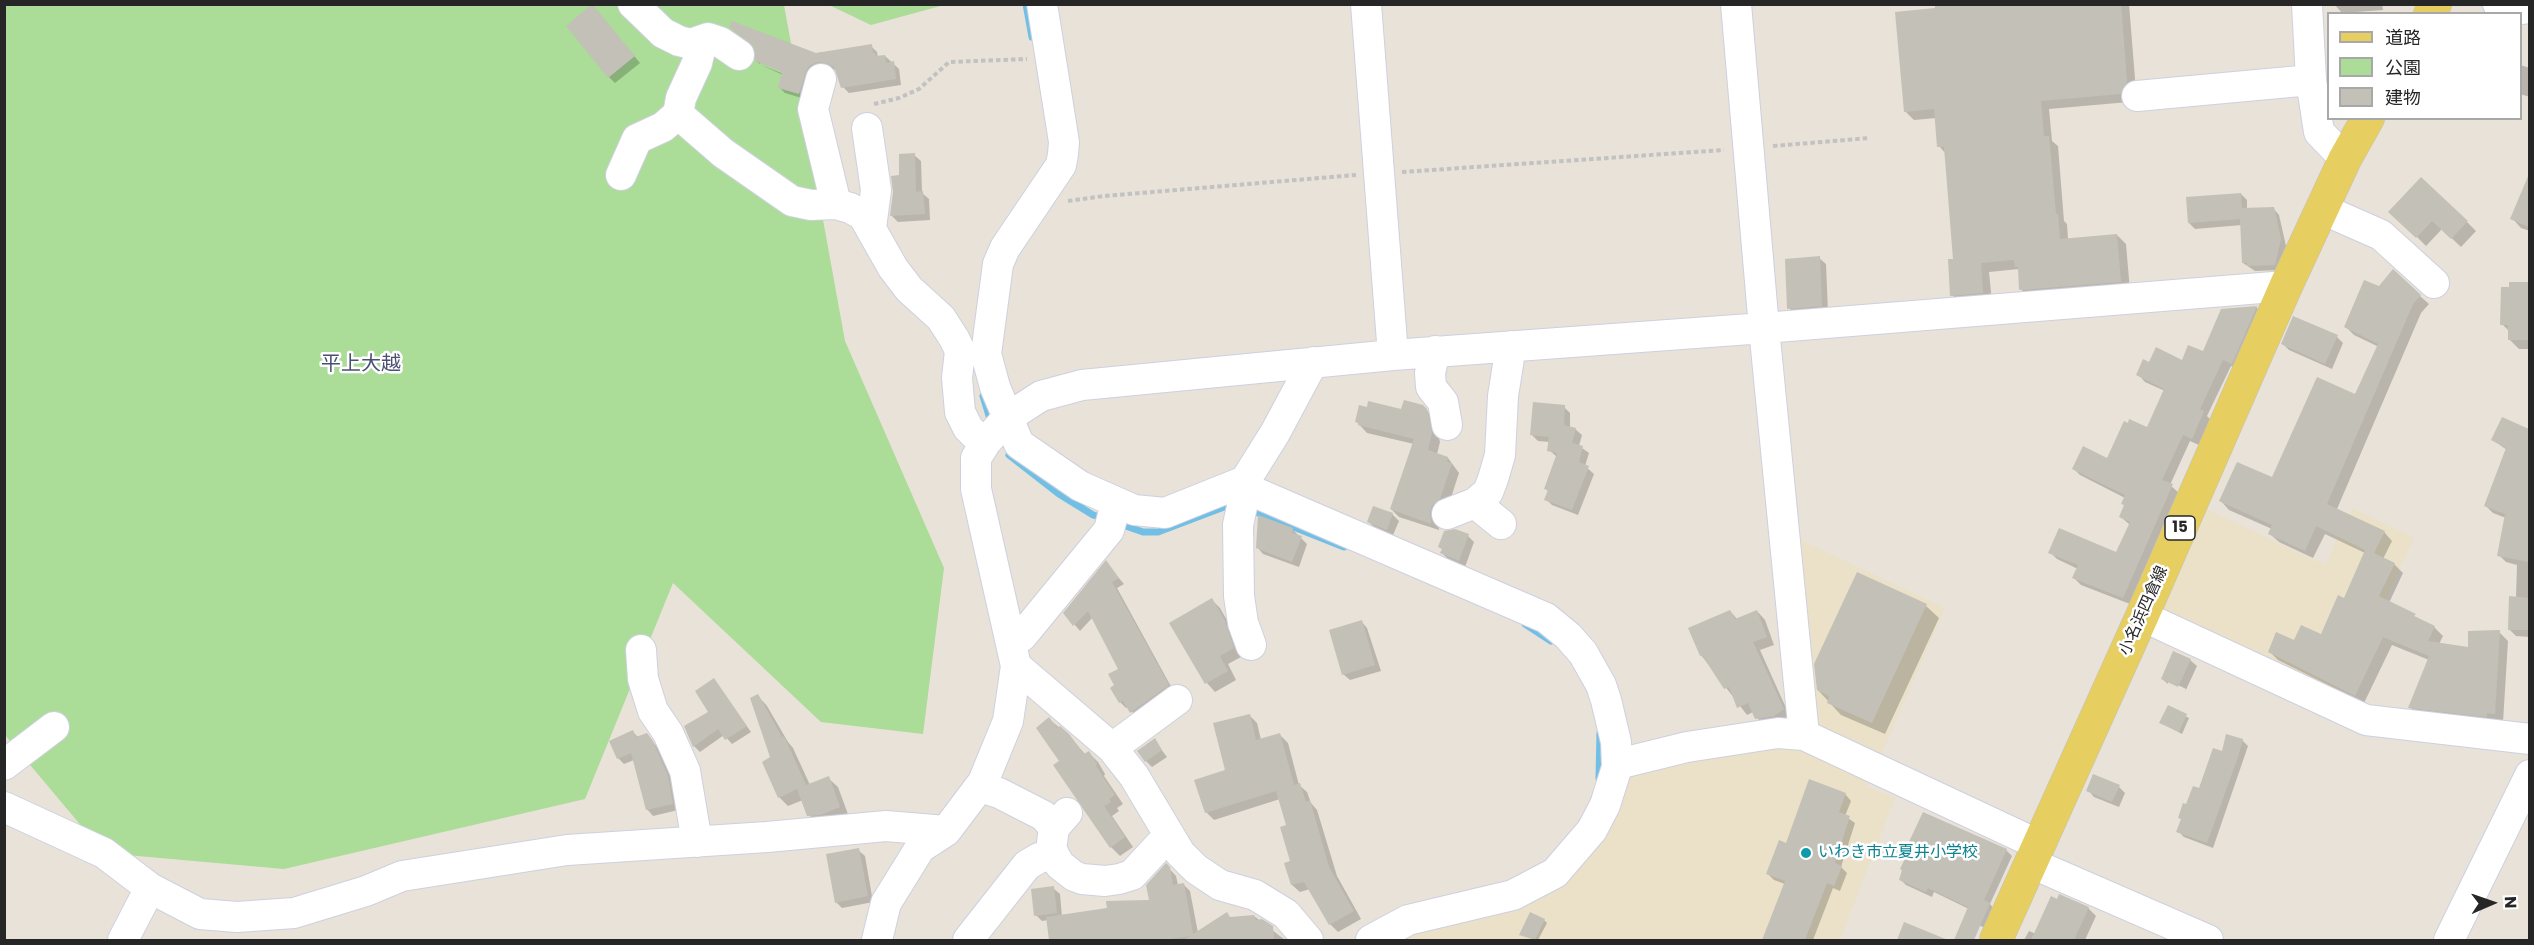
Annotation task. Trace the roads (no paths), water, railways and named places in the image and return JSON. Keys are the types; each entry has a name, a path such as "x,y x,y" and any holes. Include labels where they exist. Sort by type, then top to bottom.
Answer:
{"main road":[{"name":"小名浜四倉線","path":"1996,940 2142,616 2286,286 2345,159 2367,120"}],"street":[{"path":"633,4 663,33 691,44 708,38 720,42 740,55"},
{"path":"1042,4 1064,142 1061,165 1005,248 998,264 986,354 995,387 1019,444 1080,486 1112,517"},
{"path":"1366,4 1393,355"},
{"path":"1736,4 1764,328 1804,735"},
{"path":"2307,4 2311,80 2319,132 2345,159"},
{"path":"2498,4 2508,11 2529,8"},
{"path":"621,175 638,139 663,127 678,114 681,98 697,63 702,42"},
{"path":"821,80 813,109 836,204"},
{"path":"2137,96 2311,80"},
{"path":"678,114 723,153 792,201 836,204 863,215 893,268 909,289 941,318 955,340 960,351 957,378 960,412 968,428 986,442"},
{"path":"867,117 876,190 871,228"},
{"path":"2322,209 2381,235 2434,283"},
{"path":"877,940 886,903 920,848 946,831 980,787 1008,721 1013,654 976,489 976,458 986,442 1007,418 1041,396 1082,385 1435,351 1764,328 2286,286"},
{"path":"1447,514 1475,503 1488,492 1500,455 1503,396 1511,346"},
{"path":"1435,351 1430,373 1431,387 1443,402 1447,425"},
{"path":"1251,645 1243,623 1239,596 1238,525 1245,481 1313,362"},
{"path":"1013,654 1022,636 1112,517 1134,510 1165,513 1242,497 1496,595 1552,623 1583,653 1601,685 1612,724 1618,764 1605,805 1592,830 1555,873 1513,895 1408,920 1371,940"},
{"path":"1475,503 1501,524"},
{"path":"2142,616 2366,720 2529,739"},
{"path":"641,650 644,680 653,711 668,733 685,771 697,842"},
{"path":"1013,654 1112,748 1134,776 1180,853 1196,869 1220,885 1255,895 1286,914 1308,940"},
{"path":"1112,748 1177,700"},
{"path":"4,765 54,727"},
{"path":"1618,764 1687,747 1778,733 1804,735 2208,940"},
{"path":"2449,940 2529,775"},
{"path":"980,787 999,793 1044,816 1058,832 1060,865 1074,876 1104,881 1132,875 1169,835"},
{"path":"4,807 104,853 150,888 200,914 237,917 294,913 366,891 402,876 567,850 697,842 886,825 946,831"},
{"path":"968,940 1027,866 1040,858 1058,832"},
{"path":"123,940 150,888"}],"waterway":[{"path":"1026,4 1032,37"},
{"path":"983,396 990,419"},
{"path":"1009,455 1059,494 1093,515 1103,518"},
{"path":"1117,523 1143,532 1158,532 1224,507 1234,506"},
{"path":"1248,509 1344,547"},
{"path":"1525,624 1551,641"},
{"path":"1599,778 1600,733"}],"place":[{"name":"いわき市立夏井小学校","path":"1806,853"}],"district":[{"name":"平上大越","path":"361,365"}]}
